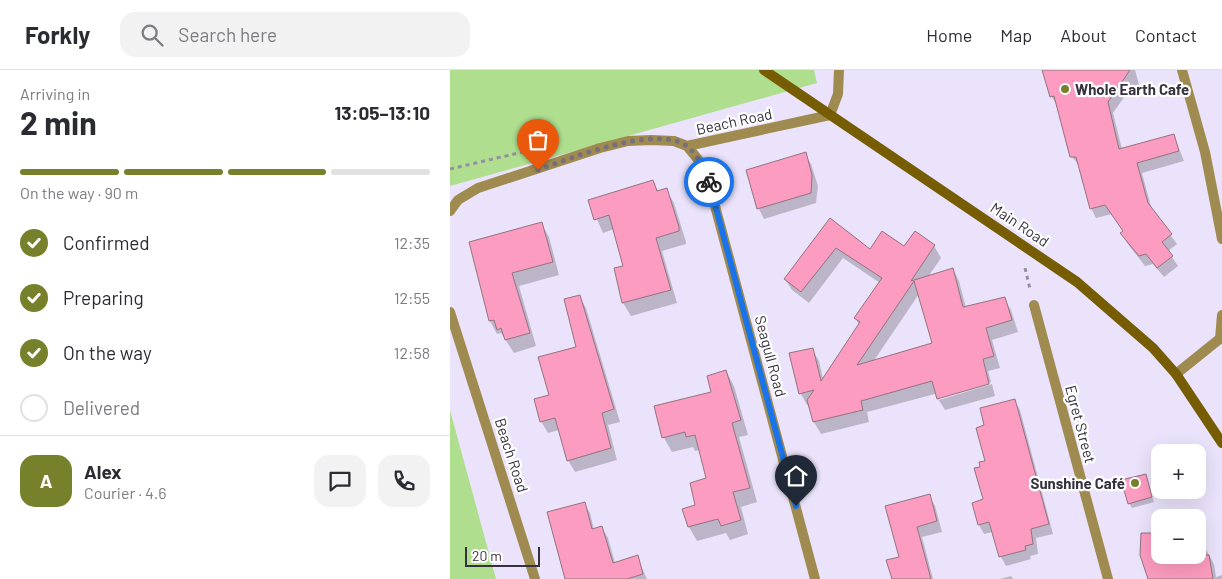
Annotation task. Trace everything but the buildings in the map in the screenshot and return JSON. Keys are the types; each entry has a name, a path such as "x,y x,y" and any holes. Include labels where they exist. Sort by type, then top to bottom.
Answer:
{"main road":[{"name":"Main Road","path":"764,70 1077,282 1153,348 1176,374 1222,443"}],"street":[{"path":"830,115 838,94 840,70"},
{"path":"1182,70 1204,152 1222,239"},
{"name":"Beach Road","path":"450,210 458,200 478,188 600,148 628,141 674,141 687,146 830,115"},
{"name":"Seagull Road","path":"687,146 701,163 708,176 815,579"},
{"name":"Egret Street","path":"1034,305 1108,579"},
{"name":"Beach Road","path":"450,312 534,579"},
{"path":"1176,374 1221,338 1222,316"}],"path":[{"path":"1019,241 1034,305"}],"green space":[{"path":"450,70 814,70 817,83 450,186"},
{"path":"450,410 496,579 450,579"}],"way so far":[{"path":"538,170 600,148 628,141 674,141 687,146 701,163 709,182"}],"place":[{"name":"Whole Earth Cafe","path":"1065,89"},
{"name":"Sunshine Café","path":"1135,483"}],"route":[{"path":"709,182 796,506"}]}
